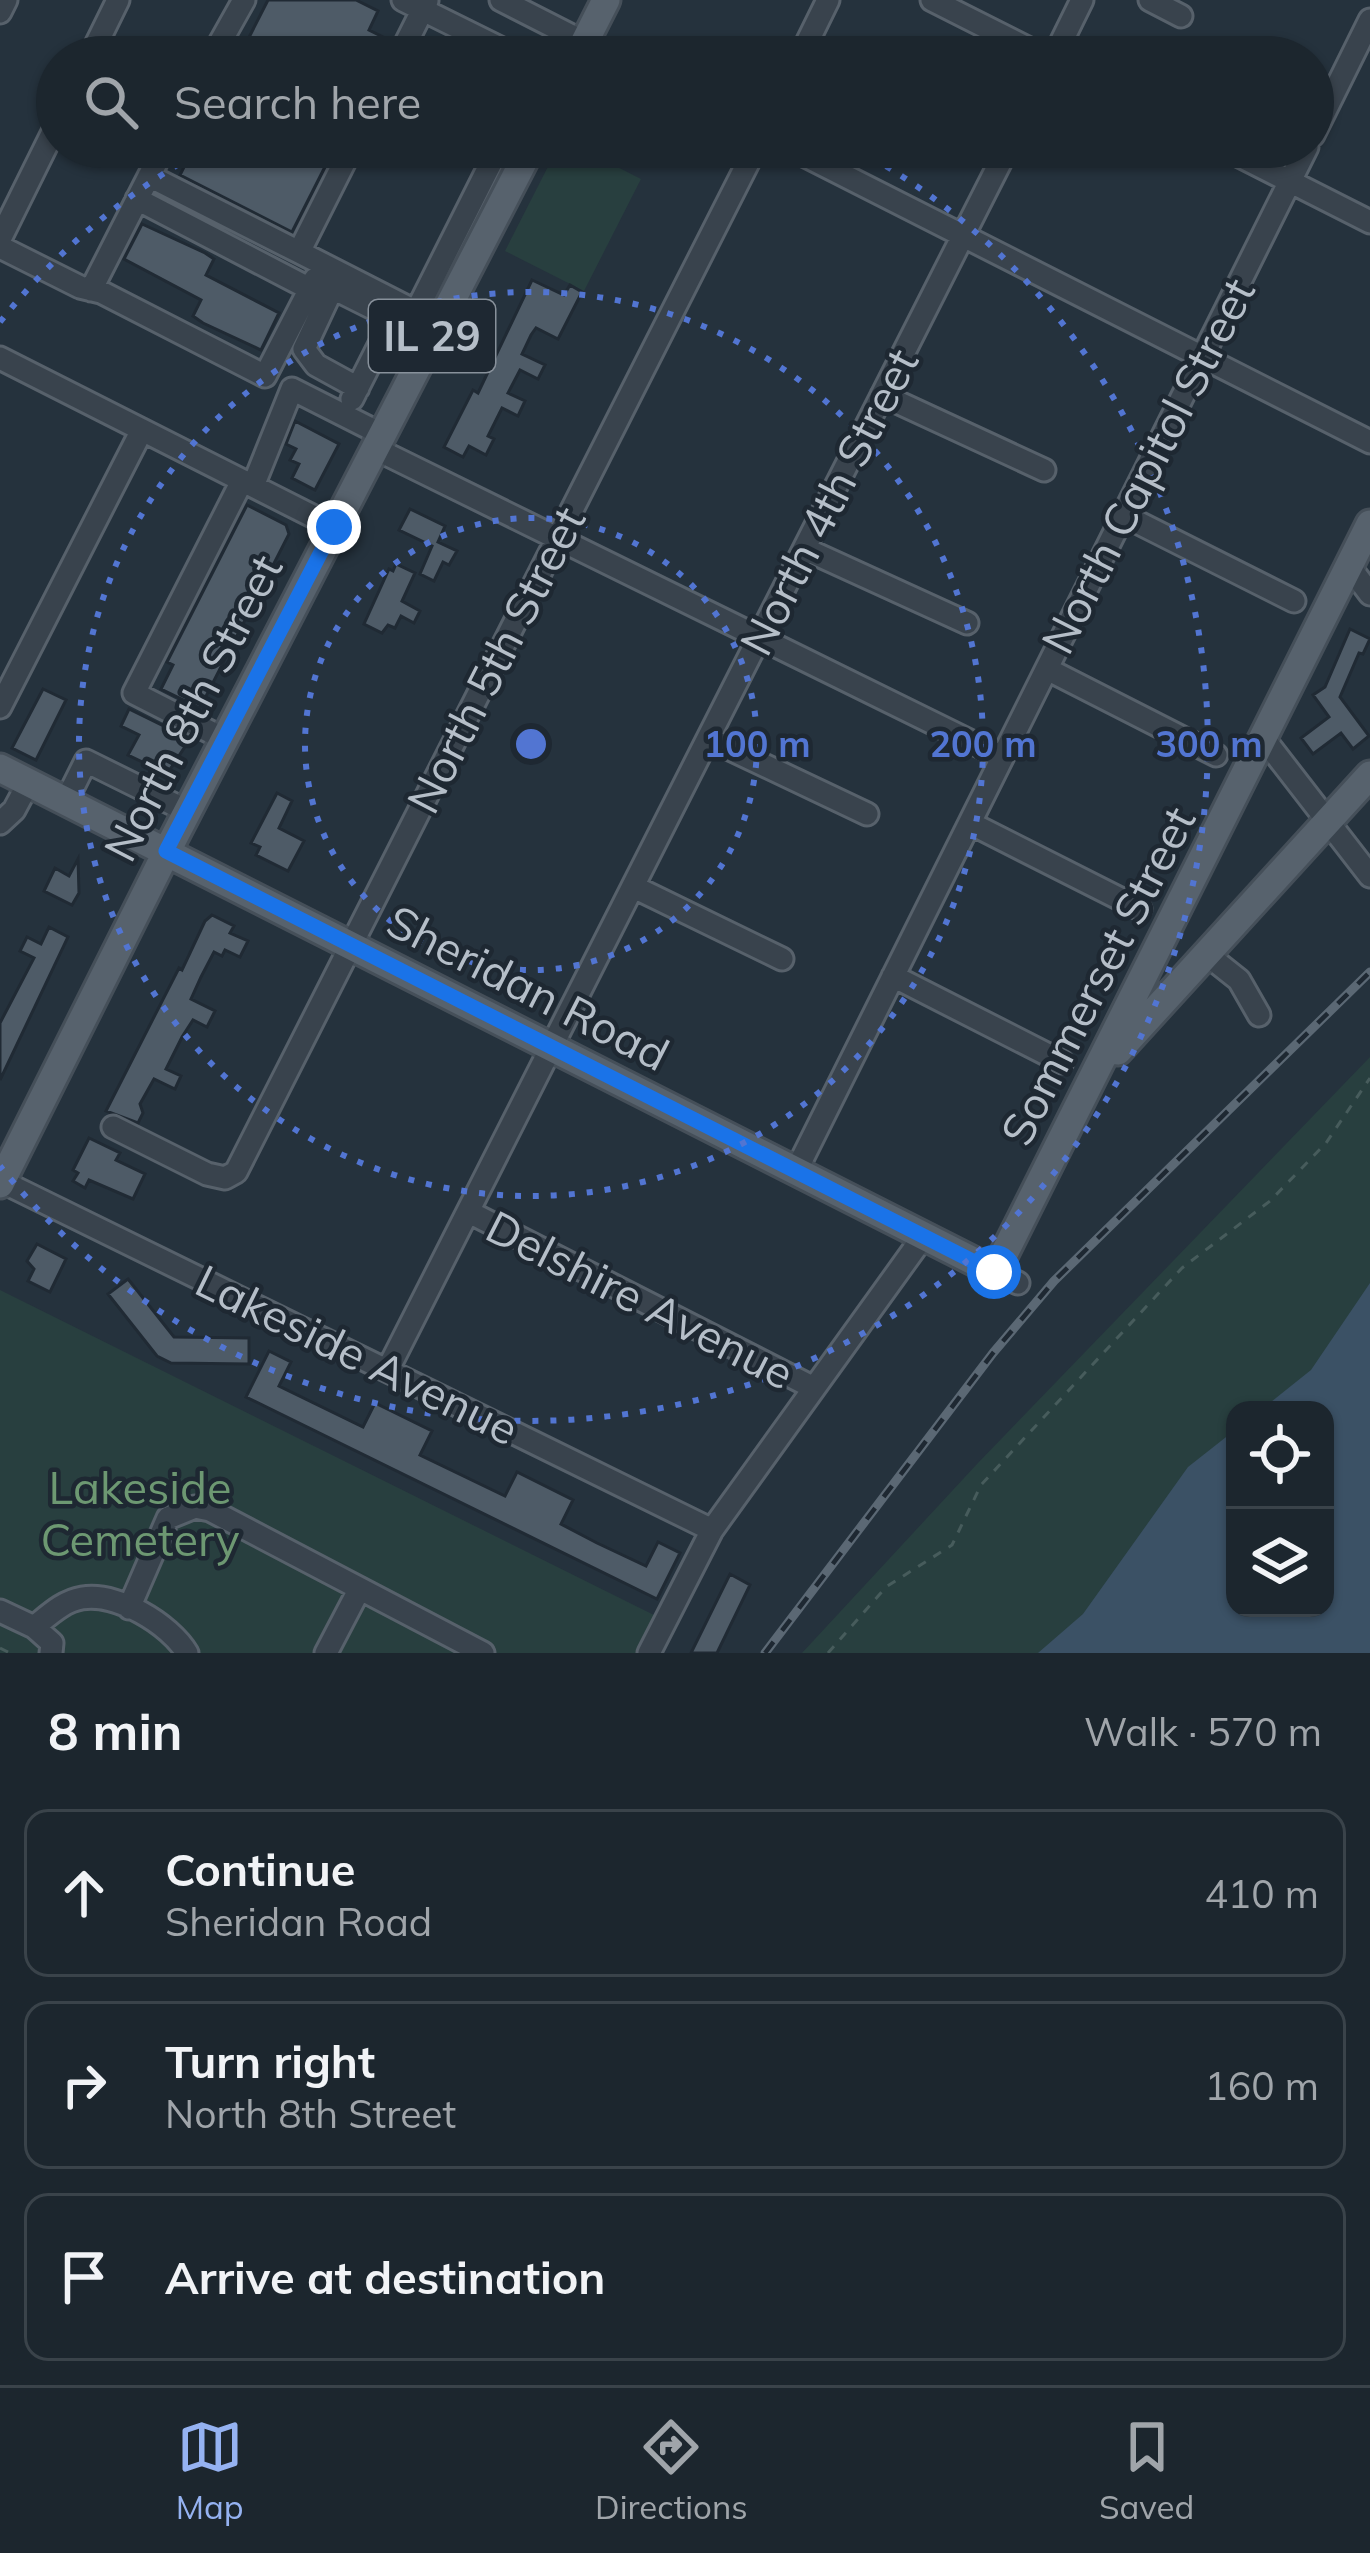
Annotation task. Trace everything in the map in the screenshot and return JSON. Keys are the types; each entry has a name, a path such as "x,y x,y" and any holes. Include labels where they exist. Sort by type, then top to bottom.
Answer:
{"main road":[{"path":"588,36 606,0"},
{"name":"North 8th Street","path":"1,1182 378,441 476,213 511,168"},
{"name":"Sommerset Street","path":"1006,1277 1089,1084 1370,524"},
{"name":"Sheridan Road","path":"0,768 1006,1277"},
{"path":"1089,1084 1370,776"}],"street":[{"path":"0,12 6,0"},
{"path":"100,36 118,0"},
{"path":"224,36 244,0"},
{"path":"501,0 559,36"},
{"path":"816,36 827,0"},
{"path":"932,0 1006,36"},
{"path":"1061,36 1082,0"},
{"path":"1150,0 1181,16"},
{"path":"406,36 418,3 479,36"},
{"path":"1334,93 1370,20"},
{"path":"36,168 0,243 266,376 321,288"},
{"path":"85,288 153,168"},
{"path":"298,252 341,168"},
{"path":"496,184 497,168"},
{"name":"North 5th Street","path":"113,1126 207,1174 225,1178 236,1172 745,168"},
{"path":"830,168 1370,442"},
{"name":"North 4th Street","path":"388,1369 998,168"},
{"path":"1263,168 1370,222"},
{"name":"North Capitol Street","path":"796,1171 1297,168"},
{"path":"149,176 429,324"},
{"path":"137,199 321,288 393,318 429,324"},
{"path":"429,324 443,259 476,213"},
{"path":"321,288 304,349 316,364 358,388"},
{"path":"344,415 393,318"},
{"path":"0,358 334,527"},
{"path":"224,739 134,693 247,484 292,389 557,539 1002,757"},
{"path":"882,395 1045,470"},
{"path":"0,707 142,430"},
{"path":"1125,516 1294,601"},
{"path":"805,549 967,623"},
{"path":"1349,566 1370,594"},
{"path":"1047,669 1216,755"},
{"path":"709,739 867,814"},
{"path":"1264,740 1370,876"},
{"path":"66,801 86,761 187,812"},
{"path":"0,823 14,810 29,782"},
{"path":"970,824 1140,909"},
{"path":"634,887 782,959"},
{"path":"1205,953 1239,980 1259,1016"},
{"path":"893,976 1062,1062"},
{"name":"Lakeside Avenue","path":"1,1182 712,1531"},
{"name":"Delshire Avenue","path":"469,1212 812,1387"},
{"path":"649,1653 712,1531 923,1237"},
{"path":"129,1607 168,1518 195,1507 209,1510 483,1653"},
{"path":"326,1653 359,1590"},
{"path":"34,1627 69,1601 87,1596 129,1607 181,1642 187,1653"},
{"path":"0,1611 34,1627 52,1643 51,1653"}],"path":[{"path":"828,1653 886,1587 952,1545 981,1485 1182,1268 1270,1202 1326,1143 1370,1078"},
{"path":"0,1648 10,1653"}],"green space":[{"path":"547,168 619,168 641,179 584,291 505,251"},
{"path":"1370,1057 1370,1653 802,1653 977,1464"},
{"name":"Lakeside Cemetery","path":"0,1290 658,1617 641,1653 0,1653"}],"water":[{"path":"1370,1283 1370,1653 1038,1653 1083,1614 1188,1467 1226,1437 1226,1617 1334,1617 1334,1401 1272,1401 1311,1370"}],"building":[{"path":"268,0 356,0 378,11 369,30 381,36 250,36"},
{"path":"184,168 324,168 292,232 180,175"},
{"path":"142,224 205,253 214,259 206,275 279,313 261,350 203,323 193,316 201,300 124,259"},
{"path":"532,280 564,295 570,285 582,292 558,339 536,328 531,335 522,354 545,365 538,379 520,370 508,393 525,401 518,416 502,408 488,436 494,439 486,455 469,446 463,457 444,447 473,390 478,393"},
{"path":"295,421 339,444 315,490 292,478 299,464 290,460 296,449 286,444"},
{"path":"247,505 286,525 289,534 200,708 161,689 173,665 167,662"},
{"path":"410,509 445,526 438,542 457,551 449,565 443,562 434,581 420,574 432,546 399,530"},
{"path":"396,564 415,573 402,601 420,611 414,623 401,616 395,628 388,625 382,633 364,624 389,569 393,571"},
{"path":"1350,629 1370,639 1340,697 1369,736 1353,749 1341,733 1313,754 1301,738 1329,717 1313,695 1325,687"},
{"path":"43,689 66,700 36,760 12,748"},
{"path":"129,709 190,739 167,774 128,755 139,735 121,726"},
{"path":"277,793 292,801 279,828 304,841 288,871 256,855 260,847 251,843"},
{"path":"78,859 79,893 72,905 44,891 55,868 69,876"},
{"path":"212,915 234,926 230,933 248,941 240,957 225,950 222,956 214,952 201,977 191,999 215,1011 207,1027 193,1020 182,1037 166,1069 181,1076 175,1089 154,1079 140,1104 143,1113 138,1123 106,1111 179,968 182,970"},
{"path":"49,927 68,937 0,1080 0,1023 34,958 20,951 27,937 41,944"},
{"path":"89,1138 120,1153 116,1160 145,1174 133,1199 89,1180 85,1188 73,1181 78,1173 73,1170"},
{"path":"37,1244 66,1259 50,1292 28,1281 34,1269 27,1261"},
{"path":"128,1279 174,1337 249,1338 249,1364 171,1363 157,1356 108,1294"},
{"path":"269,1351 291,1362 279,1386 363,1427 375,1403 432,1431 420,1455 505,1496 517,1472 573,1500 561,1524 597,1543 646,1566 658,1542 680,1553 657,1599 246,1397"},
{"path":"730,1574 750,1585 717,1653 691,1653"}],"railway":[{"path":"765,1653 993,1353 1054,1281 1370,972"}],"route":[{"path":"334,527 166,851 994,1272"}]}
